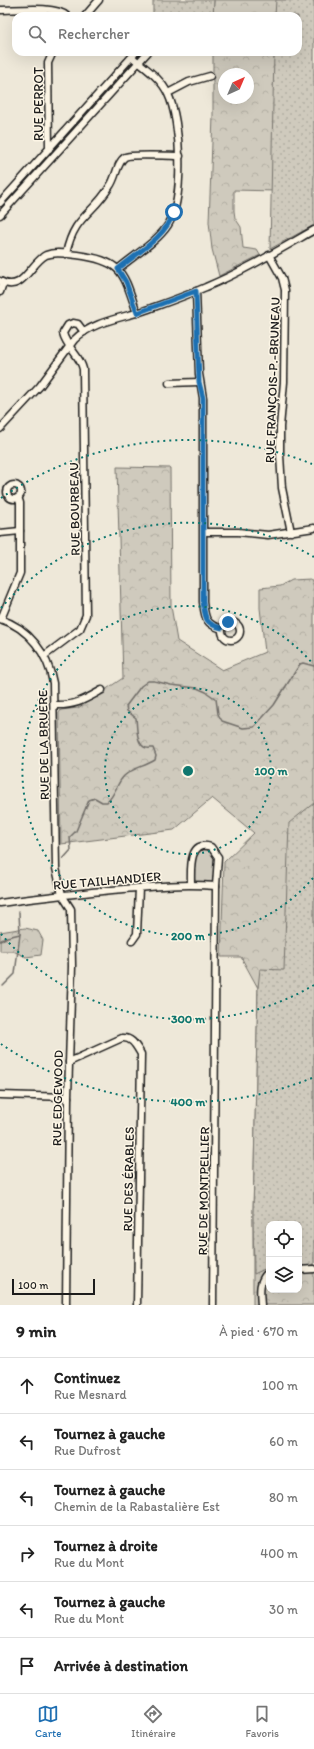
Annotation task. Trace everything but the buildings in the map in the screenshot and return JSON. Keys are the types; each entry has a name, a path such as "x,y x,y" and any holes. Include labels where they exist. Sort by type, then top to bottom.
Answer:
{"street":[{"path":"88,12 99,0"},
{"path":"0,10 53,10 60,12"},
{"name":"RUE PERROT","path":"51,56 48,63 49,149 55,154"},
{"path":"0,203 132,56"},
{"path":"118,269 160,234 170,223 175,207 180,156 172,106 168,93 160,82 139,62 135,56"},
{"path":"0,216 144,56"},
{"path":"168,93 189,82 210,76"},
{"path":"66,254 73,230 111,186 125,157 130,155 180,156"},
{"path":"0,429 33,395 70,346 84,332 96,326 137,313 196,291 229,276 314,230"},
{"path":"0,292 2,282 11,284 20,282 41,258 46,255 54,253 66,254 103,260 118,269 126,282 137,313"},
{"name":"RUE FRANÇOIS-P.-BRUNEAU","path":"269,255 282,278 285,290 284,382 280,426 280,455 282,488 291,532"},
{"path":"196,291 199,382 203,398 204,611 209,623 222,628"},
{"path":"70,346 64,334 64,330 68,325 71,323 76,323 84,332"},
{"name":"RUE BOURBEAU","path":"44,656 80,629 86,615 83,371 81,361 70,346"},
{"path":"169,383 199,382"},
{"path":"0,619 19,575 20,503 18,497"},
{"path":"204,532 238,532 263,535 314,528"},
{"path":"0,533 20,532"},
{"name":"RUE DE LA BRUÈRE","path":"0,619 10,622 27,634 44,656 51,673 54,705 56,868 62,895"},
{"path":"54,705 67,706 79,703 102,690"},
{"name":"RUE DE MONTPELLIER","path":"191,884 191,860 193,854 197,850 208,846 214,850 218,857 216,886 213,1305"},
{"name":"RUE TAILHANDIER","path":"0,903 62,895 139,888 191,884 216,886"},
{"path":"132,942 137,934 139,888"},
{"name":"RUE EDGEWOOD","path":"62,895 71,909 72,966 68,1097 66,1305"},
{"name":"RUE DES ÉRABLES","path":"69,1062 122,1038 127,1038 132,1041 141,1054 137,1305"},
{"path":"0,1095 68,1097"},
{"path":"302,1270 314,1269"},
{"path":"261,1305 260,1284 266,1275"}],"green space":[{"path":"153,0 214,0 213,12 153,12"},
{"path":"214,0 314,0 275,191 234,190 235,218 241,227 243,248 257,250 260,255 219,276 212,249 209,222 213,116 213,56 302,56 302,12 213,12"},
{"path":"276,0 314,0 314,225 270,249 274,56 302,56 302,12 275,12"},
{"path":"117,467 170,468 171,606 177,641 222,670 265,652 260,608 260,588 280,586 291,580 311,579 314,587 314,1305 253,1305 253,1214 258,988 241,957 221,957 224,862 254,833 212,798 174,830 61,844 59,713 61,710 78,708 123,678"},
{"path":"314,803 314,1265 302,1266 302,1221 266,1221 266,1268 254,1274 253,1214 258,988 260,969 284,970 289,823"},
{"path":"208,846 218,857 216,886 191,884 191,860 197,850"},
{"path":"25,928 38,931 43,940 41,955 26,957 13,951 0,951 0,932"}],"waterway":[{"path":"63,859 71,850 70,837 76,831 89,800 95,798 102,802 107,802 124,776 155,760 156,756 153,748 145,748 141,745 137,734 136,718 127,711 126,706 141,686 148,681 154,681 171,685 197,688 216,699 218,714 222,721 243,728 254,727 274,705 300,664 303,663 314,666"},
{"path":"0,941 7,937 20,934 19,912"},
{"path":"3,986 15,974 20,934"}],"route":[{"path":"174,212 166,229 118,269 130,290 137,313 196,291 199,382 203,398 203,602 206,619 212,626 222,628 228,622"}]}
